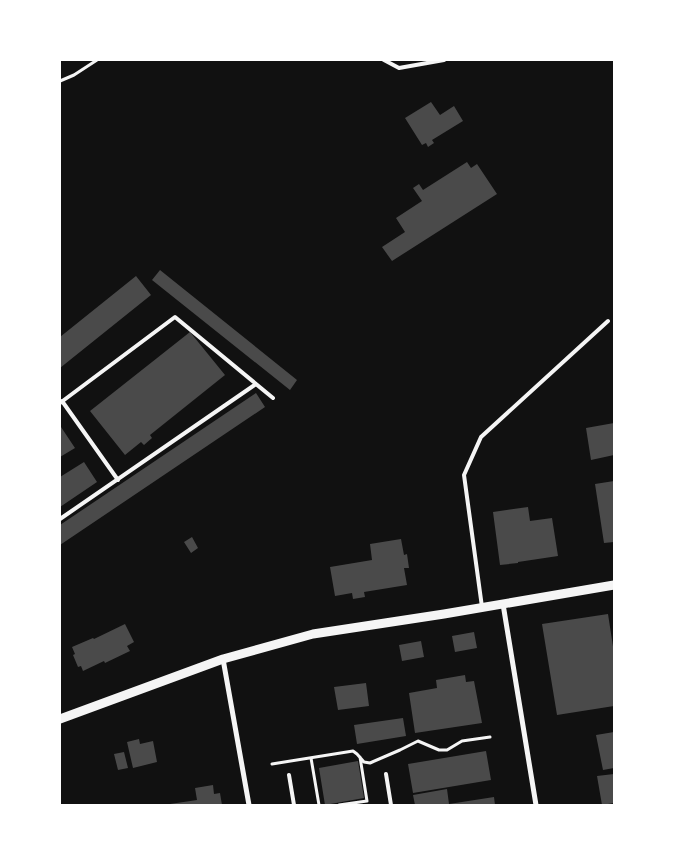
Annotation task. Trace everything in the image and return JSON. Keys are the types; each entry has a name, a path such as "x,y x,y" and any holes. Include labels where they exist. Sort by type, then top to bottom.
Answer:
{"street":[{"path":"60,719 223,659 313,634 614,585"},
{"path":"503,604 536,805"},
{"path":"223,659 249,805"}],"lane":[{"path":"384,60 399,68 444,60"},
{"path":"118,480 61,402 175,317 273,398"},
{"path":"482,607 464,475 481,437 608,321"},
{"path":"60,519 256,384"},
{"path":"386,774 391,805"},
{"path":"289,775 294,805"}],"path":[{"path":"60,81 74,75 97,60"},
{"path":"272,764 352,751 358,754 364,762 370,763 418,741 439,750 447,750 462,741 490,737"},
{"path":"339,805 367,801 360,757"},
{"path":"311,758 319,805"}],"building":[{"path":"431,102 440,115 454,106 463,121 432,140 434,143 428,147 426,143 422,145 405,118"},
{"path":"467,162 471,168 477,164 497,194 392,261 382,247 405,232 396,218 422,201 413,188 419,184 423,190"},
{"path":"160,270 297,380 290,390 152,280"},
{"path":"136,276 151,295 60,368 60,337"},
{"path":"190,332 225,375 150,435 152,438 144,445 141,442 125,455 90,411"},
{"path":"256,393 265,407 60,545 60,525"},
{"path":"614,423 614,455 591,460 586,428"},
{"path":"60,428 75,448 60,457"},
{"path":"84,462 97,482 60,507 60,477"},
{"path":"614,481 614,542 604,543 595,484"},
{"path":"528,507 530,521 552,518 558,556 500,565 493,512"},
{"path":"192,537 198,548 191,553 184,542"},
{"path":"401,539 404,555 407,554 409,568 404,568 407,585 364,592 365,597 353,599 352,593 335,596 330,567 372,560 370,544"},
{"path":"608,614 614,653 614,706 557,715 542,624"},
{"path":"125,624 134,642 127,646 130,651 83,671 81,666 78,667 72,647"},
{"path":"474,632 477,648 455,652 452,636"},
{"path":"421,641 424,657 402,661 399,645"},
{"path":"465,675 466,682 474,681 482,723 415,733 409,693 437,688 436,680"},
{"path":"366,683 369,706 338,710 334,687"},
{"path":"403,718 406,736 357,744 354,725"},
{"path":"614,732 614,768 603,770 596,735"},
{"path":"139,739 140,744 153,741 157,762 133,768 127,742"},
{"path":"486,751 491,780 413,793 408,764"},
{"path":"124,752 128,768 118,770 114,754"},
{"path":"358,761 364,798 325,805 319,768"},
{"path":"614,774 614,803 602,805 597,776"},
{"path":"213,785 214,794 220,793 222,805 170,805 197,800 195,788"},
{"path":"447,789 449,804 494,797 495,805 415,805 413,795"}]}
